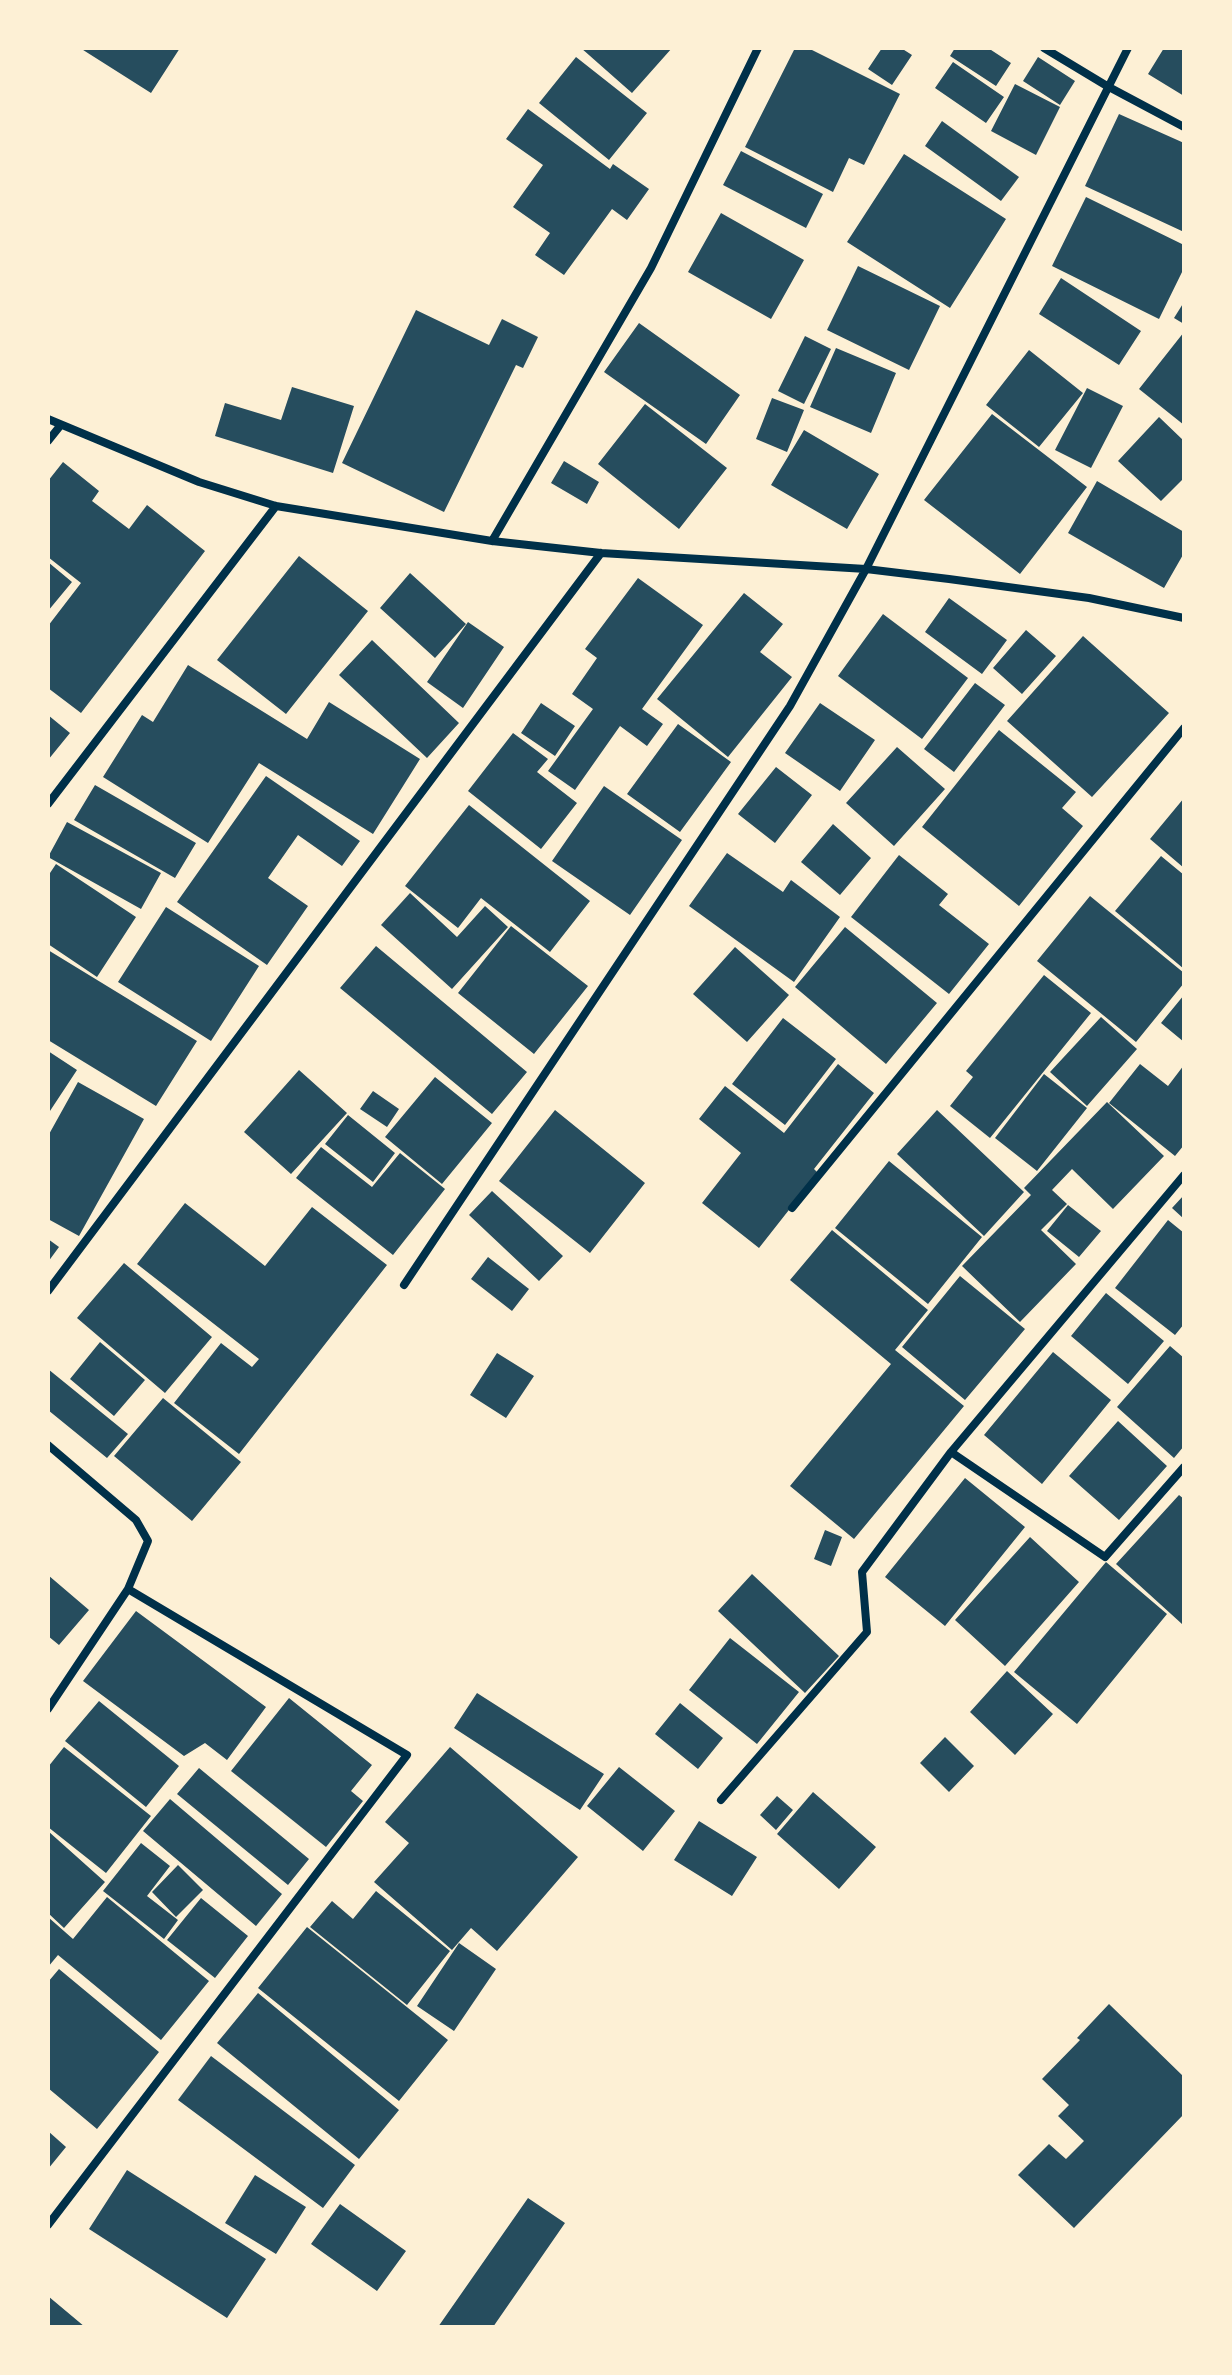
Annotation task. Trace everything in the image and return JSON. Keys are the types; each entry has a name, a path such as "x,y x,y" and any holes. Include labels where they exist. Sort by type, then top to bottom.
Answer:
{"street":[{"path":"492,541 651,268 758,48"},
{"path":"1044,48 1184,127"},
{"path":"404,1285 790,706 866,569 1128,48"},
{"path":"48,419 199,482 276,506 492,541 601,553 866,569 1089,598 1184,618"},
{"path":"48,441 60,426"},
{"path":"48,804 276,506"},
{"path":"48,1291 601,553"},
{"path":"792,1208 1184,728"},
{"path":"721,1800 867,1632 862,1572 951,1452 1184,1175"},
{"path":"48,1445 136,1520 148,1541 128,1589 48,1709"},
{"path":"951,1452 1105,1557 1184,1467"},
{"path":"48,2225 407,1755 128,1589"}],"building":[{"path":"80,48 180,48 151,93"},
{"path":"581,48 672,48 632,93"},
{"path":"795,48 808,48 900,94 864,165 849,158 833,192 745,147"},
{"path":"882,48 901,48 912,55 892,85 868,69"},
{"path":"955,48 988,48 1011,63 996,86 950,56"},
{"path":"1164,48 1184,48 1184,96 1148,74"},
{"path":"576,57 647,113 609,160 539,103"},
{"path":"1038,57 1075,81 1060,105 1023,81"},
{"path":"953,62 1004,97 986,123 935,88"},
{"path":"1015,84 1060,107 1036,155 991,131"},
{"path":"528,109 610,169 613,164 649,189 627,220 612,209 564,275 535,255 550,233 513,207 543,165 506,139"},
{"path":"1119,114 1184,143 1184,232 1085,186"},
{"path":"942,121 1019,177 1001,201 925,146"},
{"path":"741,151 823,194 806,228 723,185"},
{"path":"904,154 1006,219 950,308 847,242"},
{"path":"1086,197 1184,245 1184,268 1159,319 1052,266"},
{"path":"721,213 804,260 771,319 688,272"},
{"path":"858,266 940,306 909,370 827,330"},
{"path":"1061,278 1141,331 1119,365 1039,314"},
{"path":"1184,302 1184,324 1174,318"},
{"path":"416,310 489,345 502,319 538,337 523,368 516,365 444,512 342,463"},
{"path":"639,323 740,395 706,444 604,372"},
{"path":"1184,332 1184,425 1139,389"},
{"path":"805,336 831,349 804,404 778,391"},
{"path":"836,348 896,373 871,433 810,407"},
{"path":"1029,350 1083,393 1039,447 986,405"},
{"path":"292,387 354,406 333,473 215,436 225,403 281,420"},
{"path":"1087,388 1123,406 1091,468 1055,450"},
{"path":"772,398 804,410 787,452 756,439"},
{"path":"645,404 727,468 679,529 598,464"},
{"path":"992,414 1087,487 1020,574 924,500"},
{"path":"1159,417 1184,441 1184,478 1161,501 1118,461"},
{"path":"804,430 879,474 847,529 771,485"},
{"path":"564,461 599,482 587,504 551,483"},
{"path":"63,462 99,491 92,501 129,529 147,505 205,551 81,713 48,688 48,626 81,583 48,557 48,481"},
{"path":"1097,481 1184,532 1184,553 1164,588 1068,533"},
{"path":"299,556 368,611 286,714 217,660"},
{"path":"48,562 72,582 48,611"},
{"path":"410,573 466,624 435,658 380,608"},
{"path":"638,578 703,625 642,709 663,724 647,746 620,726 575,790 548,771 593,709 572,694 597,658 585,649"},
{"path":"744,593 783,624 760,652 792,677 728,757 657,699"},
{"path":"949,598 1007,640 982,674 925,632"},
{"path":"883,614 968,678 922,739 838,676"},
{"path":"468,622 504,647 463,708 427,682"},
{"path":"1026,630 1056,656 1022,694 993,668"},
{"path":"1083,636 1169,713 1092,797 1007,721"},
{"path":"372,640 459,723 427,758 339,675"},
{"path":"188,665 307,739 329,702 420,759 373,834 259,763 208,843 103,777 142,715 153,722"},
{"path":"975,683 1005,705 954,772 924,749"},
{"path":"541,703 575,726 555,756 521,733"},
{"path":"820,703 875,740 840,791 785,753"},
{"path":"48,715 70,733 48,760"},
{"path":"678,724 731,762 680,832 627,794"},
{"path":"999,730 1076,792 1062,808 1083,826 1019,906 922,827"},
{"path":"513,733 548,759 537,772 577,803 541,849 468,791"},
{"path":"897,747 945,789 894,846 846,803"},
{"path":"776,767 812,795 775,843 738,814"},
{"path":"266,776 360,841 342,866 298,835 268,878 308,906 267,965 177,902"},
{"path":"95,785 196,843 175,878 74,820"},
{"path":"604,786 682,840 630,915 552,861"},
{"path":"1184,798 1184,868 1150,839"},
{"path":"469,805 590,901 550,952 481,898 458,928 405,886"},
{"path":"67,822 161,873 141,909 48,857"},
{"path":"833,824 871,858 840,895 801,862"},
{"path":"727,853 783,892 791,880 840,917 794,982 689,906"},
{"path":"899,855 948,894 939,905 989,944 949,994 851,917"},
{"path":"1161,856 1184,875 1184,969 1115,911"},
{"path":"56,864 136,917 97,977 48,944 48,876"},
{"path":"410,893 457,937 485,906 508,927 452,989 381,925"},
{"path":"1090,896 1184,973 1184,983 1136,1042 1037,961"},
{"path":"166,907 259,966 211,1041 118,982"},
{"path":"511,926 588,986 534,1054 458,993"},
{"path":"845,927 937,1003 886,1064 795,987"},
{"path":"376,946 527,1072 492,1114 340,988"},
{"path":"735,947 789,995 747,1042 693,994"},
{"path":"48,950 197,1041 156,1106 48,1040"},
{"path":"1044,975 1091,1013 990,1138 950,1106 973,1077 966,1071"},
{"path":"1184,995 1184,1042 1161,1023"},
{"path":"1101,1017 1137,1049 1087,1106 1050,1072"},
{"path":"783,1018 836,1059 785,1125 732,1084"},
{"path":"48,1051 77,1070 48,1114"},
{"path":"838,1064 874,1093 814,1169 818,1173 759,1248 702,1203 741,1153 699,1119 725,1086 784,1133"},
{"path":"1140,1064 1168,1086 1184,1065 1184,1145 1175,1156 1109,1103"},
{"path":"299,1070 347,1113 291,1174 244,1132"},
{"path":"1044,1074 1087,1108 1037,1171 995,1138"},
{"path":"435,1077 492,1123 442,1184 385,1137"},
{"path":"78,1082 144,1119 79,1236 48,1219 48,1136"},
{"path":"373,1091 399,1109 387,1127 360,1109"},
{"path":"1107,1102 1164,1156 1113,1209 1072,1169 1052,1190 1067,1204 1041,1230 1076,1264 1020,1322 962,1266 1031,1195 1024,1188"},
{"path":"555,1110 645,1183 590,1253 499,1181"},
{"path":"937,1110 1024,1192 984,1236 897,1154"},
{"path":"348,1115 395,1153 373,1182 325,1144"},
{"path":"321,1147 372,1187 400,1153 445,1189 393,1255 296,1178"},
{"path":"889,1161 982,1237 928,1304 835,1228"},
{"path":"492,1191 563,1256 539,1281 469,1215"},
{"path":"1184,1195 1184,1219 1172,1208"},
{"path":"185,1203 265,1266 312,1207 387,1265 239,1454 174,1403 221,1343 252,1367 259,1359 137,1264"},
{"path":"1068,1205 1101,1231 1079,1257 1047,1231"},
{"path":"1168,1220 1184,1233 1184,1324 1175,1335 1115,1288"},
{"path":"832,1230 928,1310 895,1350 964,1406 854,1539 790,1486 891,1364 790,1280"},
{"path":"48,1239 59,1247 48,1262"},
{"path":"488,1257 529,1289 512,1311 471,1279"},
{"path":"124,1263 212,1337 165,1393 77,1318"},
{"path":"960,1276 1025,1329 965,1400 902,1347"},
{"path":"1106,1293 1164,1341 1128,1384 1071,1336"},
{"path":"100,1342 145,1380 114,1416 70,1379"},
{"path":"1170,1346 1184,1358 1184,1446 1174,1458 1117,1407"},
{"path":"1053,1352 1111,1400 1042,1484 984,1435"},
{"path":"497,1353 534,1376 506,1418 470,1395"},
{"path":"48,1369 128,1434 107,1458 48,1410"},
{"path":"163,1398 241,1462 192,1521 114,1456"},
{"path":"1118,1421 1167,1466 1119,1520 1069,1476"},
{"path":"965,1478 1025,1527 945,1626 885,1577"},
{"path":"1179,1495 1184,1499 1182,1624 1116,1564"},
{"path":"825,1530 842,1537 831,1566 814,1559"},
{"path":"1030,1537 1079,1582 1005,1666 955,1620"},
{"path":"1106,1562 1167,1614 1077,1724 1014,1672"},
{"path":"752,1574 839,1656 805,1693 718,1611"},
{"path":"48,1575 89,1610 59,1645 48,1636"},
{"path":"136,1611 266,1707 227,1760 205,1743 184,1756 83,1681"},
{"path":"730,1638 799,1692 757,1744 689,1690"},
{"path":"1007,1671 1053,1714 1015,1755 970,1712"},
{"path":"477,1693 604,1774 580,1810 454,1728"},
{"path":"289,1698 372,1765 351,1791 363,1801 326,1847 231,1771"},
{"path":"99,1701 179,1766 146,1807 65,1741"},
{"path":"680,1703 723,1738 698,1769 655,1734"},
{"path":"945,1737 974,1766 949,1792 920,1763"},
{"path":"64,1747 151,1816 106,1873 48,1827 48,1767"},
{"path":"450,1747 578,1857 497,1951 471,1928 452,1950 374,1882 409,1843 385,1822"},
{"path":"619,1767 675,1811 643,1851 587,1806"},
{"path":"199,1768 309,1859 288,1885 177,1794"},
{"path":"813,1792 876,1847 839,1889 777,1834"},
{"path":"777,1796 793,1810 776,1830 760,1815"},
{"path":"170,1799 282,1894 256,1926 143,1831"},
{"path":"699,1821 757,1857 732,1896 674,1860"},
{"path":"48,1831 105,1882 64,1928 48,1913"},
{"path":"141,1843 170,1866 147,1896 178,1920 164,1939 103,1891"},
{"path":"178,1865 203,1890 176,1917 152,1892"},
{"path":"376,1891 450,1951 407,2005 310,1927 332,1901 353,1919"},
{"path":"107,1897 209,1981 161,2040 58,1955 48,1967 48,1917 73,1939"},
{"path":"201,1898 248,1936 215,1978 167,1940"},
{"path":"307,1927 448,2040 399,2101 258,1988"},
{"path":"459,1943 496,1969 454,2031 417,2006"},
{"path":"59,1969 159,2052 97,2129 48,2088 48,1982"},
{"path":"258,1993 399,2110 359,2159 217,2043"},
{"path":"1109,2004 1184,2077 1184,2114 1074,2228 1018,2175 1049,2144 1066,2159 1084,2141 1058,2116 1069,2105 1042,2079"},
{"path":"211,2056 355,2165 323,2208 178,2100"},
{"path":"48,2131 66,2147 48,2169"},
{"path":"127,2170 266,2259 227,2318 89,2229"},
{"path":"255,2175 306,2207 276,2254 225,2223"},
{"path":"528,2198 565,2223 493,2327 438,2327"},
{"path":"340,2204 406,2251 377,2291 311,2244"},
{"path":"48,2296 85,2327 48,2327"}]}
